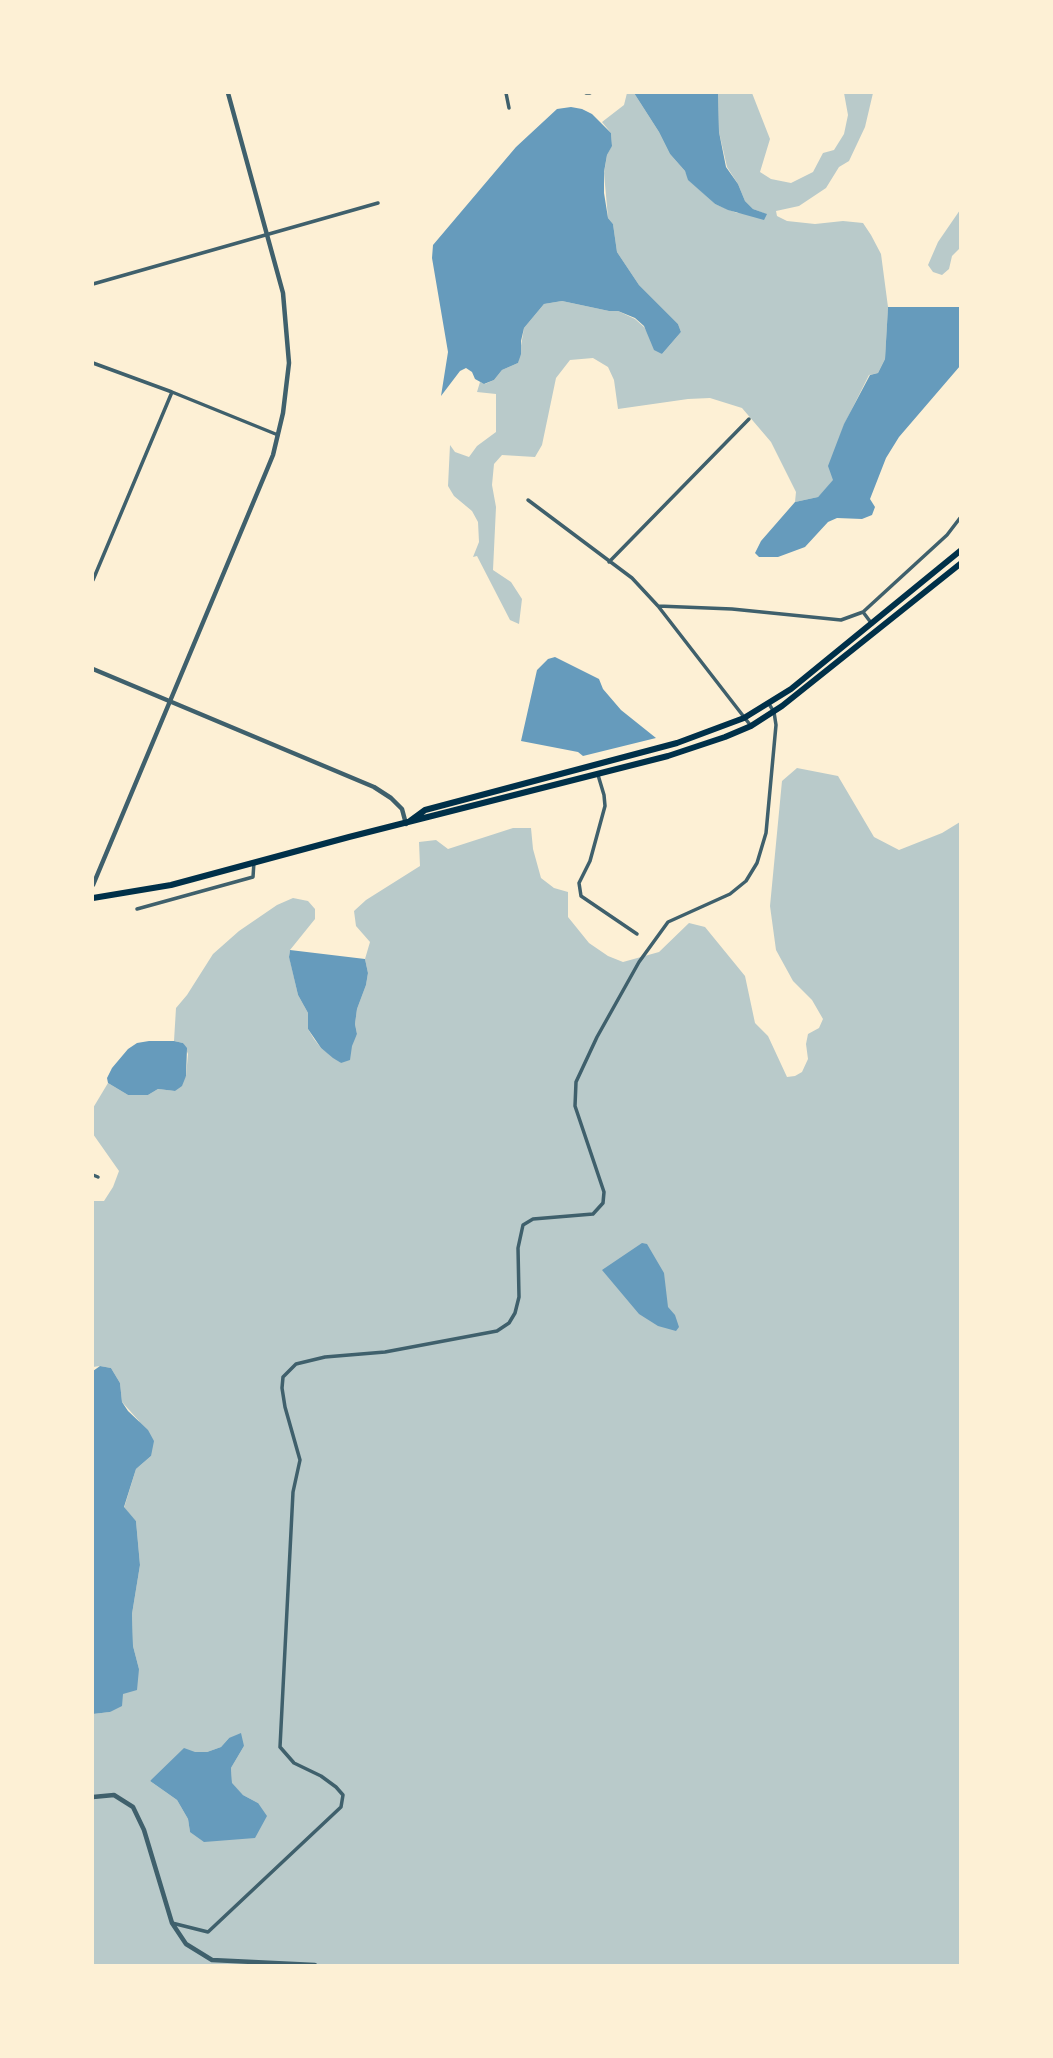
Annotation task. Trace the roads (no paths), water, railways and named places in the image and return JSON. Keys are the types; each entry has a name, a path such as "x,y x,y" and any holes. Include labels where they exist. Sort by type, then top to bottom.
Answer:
{"main road":[{"path":"406,824 425,810 677,743 744,718 791,689 960,551"},
{"path":"93,898 170,885 598,775 668,756 751,726 774,712 960,564"}],"street":[{"path":"93,885 249,514 278,435 289,363 283,293 228,93"},
{"path":"506,93 509,108"},
{"path":"93,284 378,203"},
{"path":"93,363 278,435"},
{"path":"93,580 172,392"},
{"path":"609,562 749,419"},
{"path":"528,500 632,578 658,606 751,726"},
{"path":"658,606 732,609 841,620 863,612 947,535 960,518"},
{"path":"863,612 877,631"},
{"path":"93,668 374,787 391,797 402,810 406,824"},
{"path":"172,1923 208,1932 341,1807 343,1795 336,1787 295,1763 280,1747 293,1492 300,1460 285,1408 282,1388 284,1377 296,1364 325,1357 385,1352 497,1331 509,1323 519,1297 518,1248 523,1225 533,1219 593,1214 603,1203 604,1192 573,1098 578,1075 639,962 668,922 730,894 746,880 757,863 766,833 776,725 774,712 769,704"},
{"path":"598,775 605,806 590,861 579,883 581,896 637,934"},
{"path":"137,909 253,877 254,863"},
{"path":"93,1797 114,1795 133,1807 144,1830 172,1923 186,1944 212,1959 315,1965"}],"water":[{"path":"634,93 718,93 719,132 726,167 738,184 745,201 753,209 767,214 764,220 715,204 688,180 685,171 670,154"},
{"path":"571,107 592,114 611,133 612,146 607,155 604,172 604,193 608,218 613,224 617,252 639,285 678,324 681,332 662,354 654,350 644,326 635,318 618,311 562,301 544,304 524,328 518,363 502,370 494,380 484,384 475,379 472,372 466,368 460,371 441,396 448,352 432,258 433,245 516,147 557,109"},
{"path":"888,307 960,307 960,366 899,437 886,458 870,499 875,507 872,515 862,519 837,518 828,522 805,547 778,557 759,557 755,553 761,541 795,502 818,497 833,480 828,466 844,424 870,375 878,373 885,359"},
{"path":"555,657 599,679 603,689 621,710 656,738 583,756 578,752 521,741 537,670 548,659"},
{"path":"290,950 365,959 368,973 357,1009 357,1034 350,1060 341,1063 333,1058 321,1048 308,1029 308,1013 298,995 289,957"},
{"path":"174,1041 183,1043 187,1048 186,1076 182,1086 175,1091 158,1089 148,1095 128,1095 108,1083 107,1078 112,1068 128,1049 137,1043"},
{"path":"642,1243 647,1244 664,1273 668,1307 675,1315 679,1327 676,1331 658,1326 639,1314 602,1270"},
{"path":"100,1366 111,1368 120,1383 122,1402 148,1430 154,1441 151,1456 136,1469 124,1507 136,1521 140,1565 132,1614 133,1646 139,1669 137,1690 123,1694 122,1706 110,1712 93,1714 93,1371"},
{"path":"241,1733 244,1746 231,1768 232,1783 243,1795 258,1803 267,1816 255,1838 204,1842 190,1832 188,1819 177,1800 150,1781 184,1748 207,1752 221,1747 229,1738"}]}
